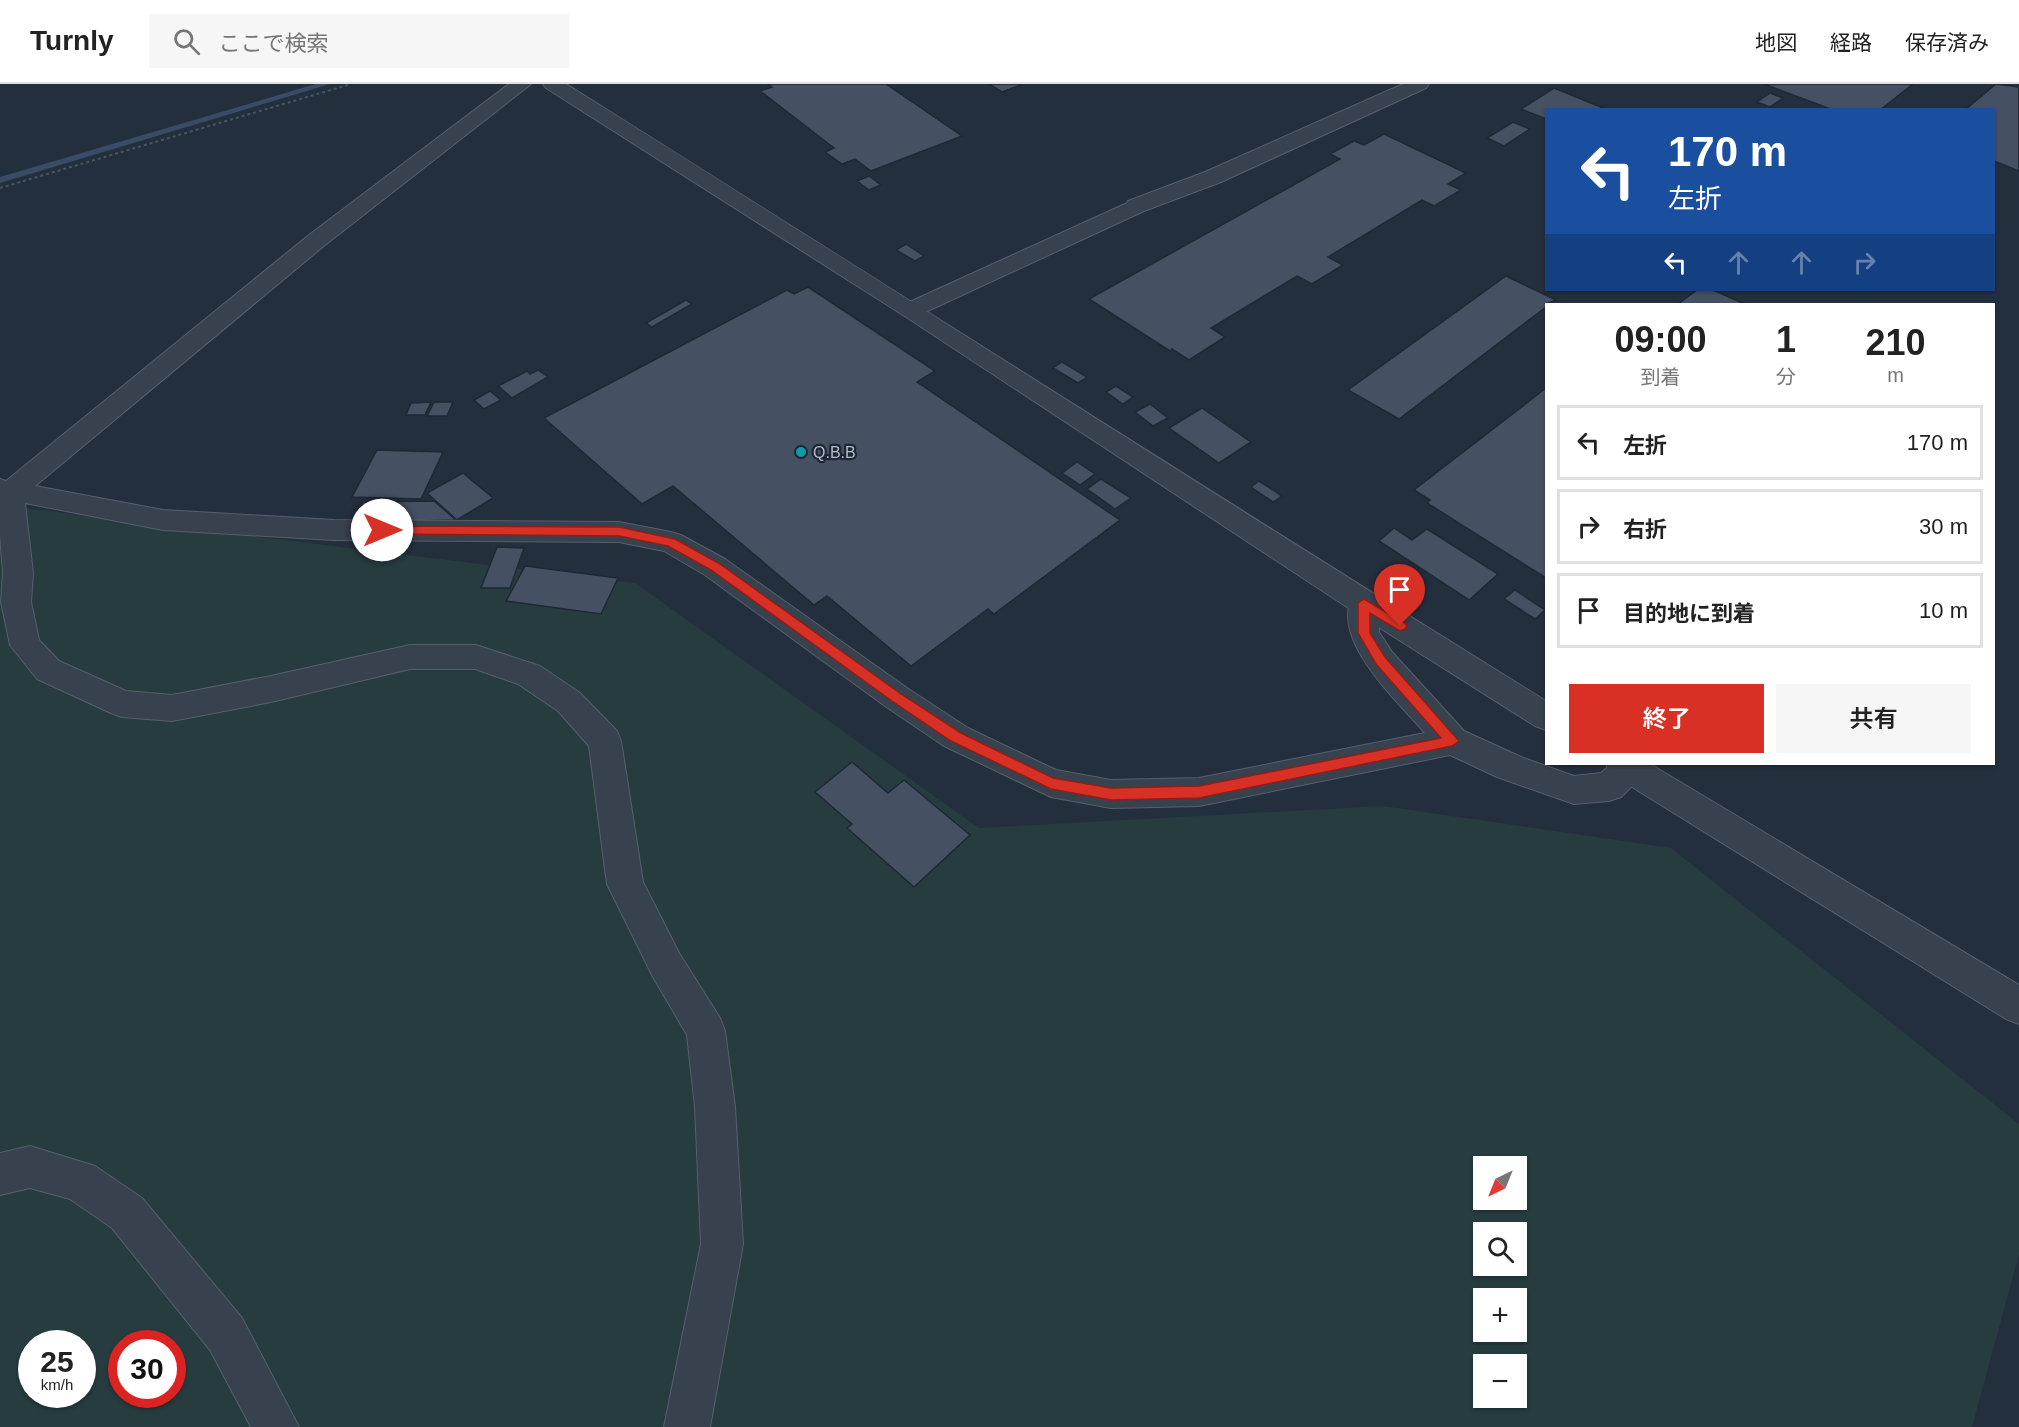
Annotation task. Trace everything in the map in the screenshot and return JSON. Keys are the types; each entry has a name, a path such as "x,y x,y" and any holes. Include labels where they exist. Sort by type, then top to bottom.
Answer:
{"street":[{"path":"5,490 317,240 521,84"},
{"path":"553,84 911,310 1364,603 1545,716"},
{"path":"911,310 1136,206 1213,177 1419,84"},
{"path":"5,490 163,520 334,530 619,532 671,542 715,567 896,697 956,737 1051,783 1111,794 1199,792 1452,741"},
{"path":"5,490 18,573 16,602 26,645 48,670 122,704 172,708 271,689 410,657 476,657 530,675 569,702 605,741 625,884 666,965 706,1031 715,1107 722,1244 687,1427"},
{"path":"1364,603 1364,633 1381,661 1452,741 1509,767 1574,790 1609,787 1626,765 2019,1006"},
{"path":"0,1174 30,1167 80,1181 127,1213 226,1334 276,1427"}],"path":[{"path":"0,188 351,84"}],"green space":[{"path":"0,505 635,583 979,828 1383,806 1671,848 2019,1124 2019,1254 1972,1427 0,1427"}],"building":[{"path":"767,84 886,84 962,136 871,171 855,159 842,164 825,152 834,148 760,91 772,87"},
{"path":"989,84 1020,84 1021,85 1002,92"},
{"path":"1764,84 1913,84 1883,108 1828,108"},
{"path":"1996,84 2019,87 2019,171 1995,161 1995,108 1967,108"},
{"path":"1554,88 1603,108 1545,108 1545,119 1521,109"},
{"path":"1770,93 1783,98 1770,107 1757,102"},
{"path":"1513,122 1530,129 1504,146 1487,138"},
{"path":"1384,134 1466,173 1448,184 1461,190 1434,206 1422,200 1328,257 1343,265 1312,284 1297,276 1211,328 1225,337 1189,360 1172,349 1170,351 1089,299 1340,159 1330,154 1354,141 1364,145"},
{"path":"869,176 881,185 869,190 857,181"},
{"path":"906,244 924,256 915,261 896,250"},
{"path":"1506,276 1556,300 1545,303 1545,308 1399,419 1348,390"},
{"name":"Q.B.B","path":"808,287 935,371 917,382 1120,520 994,614 988,609 911,666 827,596 814,605 673,486 642,504 544,418 787,290 794,294"},
{"path":"1696,291 1715,291 1743,303 1679,303"},
{"path":"686,300 692,304 652,327 646,323"},
{"path":"1062,362 1087,377 1078,383 1053,368"},
{"path":"538,370 548,377 512,398 498,386 527,371 530,374"},
{"path":"1116,386 1133,397 1123,404 1106,392"},
{"path":"1545,389 1545,577 1427,503 1430,500 1414,490"},
{"path":"490,391 501,400 484,409 474,400"},
{"path":"431,402 425,415 406,415 411,403"},
{"path":"434,402 453,402 447,416 427,416"},
{"path":"1150,404 1168,418 1153,426 1135,412"},
{"path":"1202,408 1251,442 1219,463 1169,428"},
{"path":"377,450 443,452 421,499 352,497"},
{"path":"1077,462 1095,474 1080,485 1062,473"},
{"path":"463,473 493,498 457,520 427,493"},
{"path":"1101,479 1131,498 1115,509 1087,489"},
{"path":"1259,481 1282,496 1273,502 1251,487"},
{"path":"434,501 456,520 355,522 363,502"},
{"path":"1394,528 1412,540 1427,529 1498,574 1469,600 1379,541"},
{"path":"497,547 524,548 510,588 481,588"},
{"path":"525,566 618,578 601,614 506,601"},
{"path":"1515,590 1545,610 1535,619 1504,599"},
{"path":"852,762 888,793 904,780 970,835 914,887 847,828 852,824 815,792"}],"waterway":[{"path":"0,180 326,84"}],"place":[{"name":"Q.B.B","path":"801,452"}],"route":[{"path":"382,530 619,532 671,542 715,567 896,697 956,737 1051,783 1111,794 1199,792 1452,741 1381,661 1364,633 1364,603 1400,626"}]}
